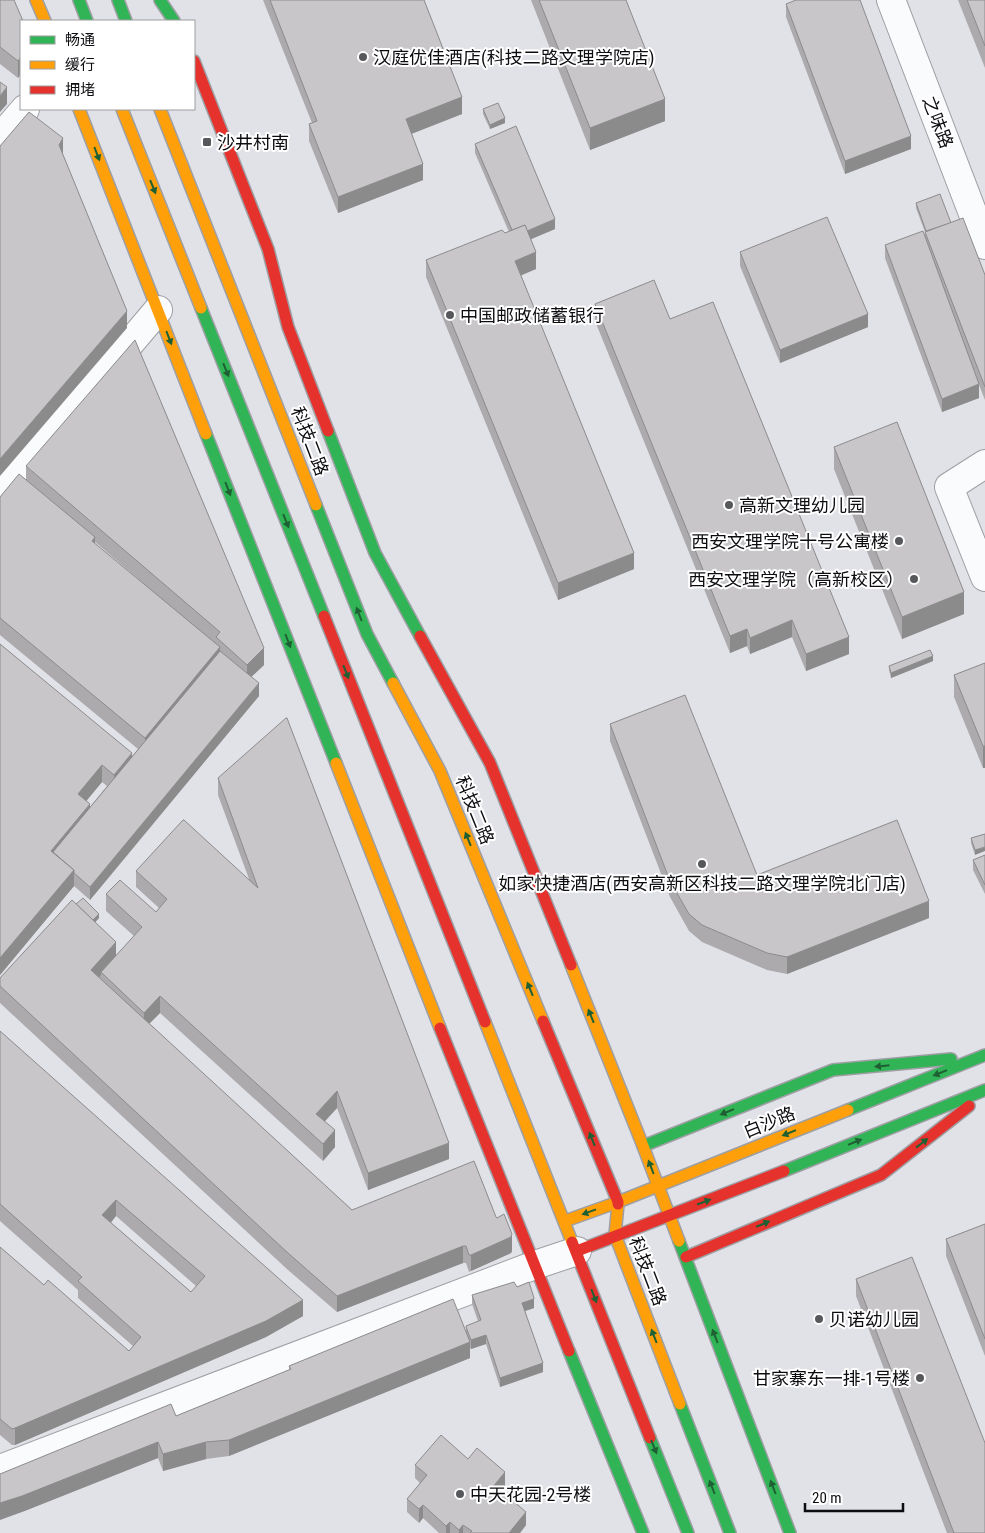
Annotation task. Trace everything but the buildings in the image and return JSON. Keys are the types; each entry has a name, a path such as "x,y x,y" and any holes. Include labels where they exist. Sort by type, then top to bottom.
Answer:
{"street":[{"path":"36,0 44,20"},
{"path":"79,0 87,20"},
{"path":"118,0 126,20"},
{"path":"160,0 173,20"},
{"name":"之味路","path":"891,0 985,245"},
{"path":"195,64 268,249 288,327 375,553 490,763 670,1215 790,1533"},
{"path":"0,138 24,110"},
{"path":"79,110 474,1115 643,1533"},
{"path":"122,110 688,1533"},
{"name":"科技二路","path":"160,110 367,634 440,772 618,1202 615,1235 730,1533"},
{"path":"0,497 158,310"},
{"path":"985,464 949,487 985,577"},
{"path":"643,1146 832,1070 984,1055"},
{"name":"白沙路","path":"565,1221 618,1202 984,1055"},
{"path":"0,1469 751,1184 985,1091"},
{"path":"686,1257 881,1175 985,1091"}],"traffic: fast":[{"path":"79,0 87,20"},
{"path":"118,0 126,20"},
{"path":"160,0 173,20"},
{"path":"201,308 324,616"},
{"path":"328,431 375,553 420,636"},
{"path":"206,434 336,763"},
{"path":"316,505 367,634 393,683"},
{"path":"848,1110 985,1055"},
{"path":"643,1146 833,1070 951,1059"},
{"path":"784,1171 985,1090"},
{"path":"679,1241 790,1533"},
{"path":"569,1351 643,1533"},
{"path":"680,1404 730,1533"},
{"path":"650,1438 688,1533"}],"traffic: slow":[{"path":"36,0 45,20"},
{"path":"79,110 206,434"},
{"path":"122,110 201,308"},
{"path":"160,110 316,505"},
{"path":"393,683 440,771 543,1021"},
{"path":"336,763 440,1028"},
{"path":"571,965 679,1241"},
{"path":"485,1022 572,1242"},
{"path":"565,1221 618,1202 848,1110"},
{"path":"618,1204 615,1235 680,1404"}],"traffic: jam":[{"path":"195,64 268,249 288,327 328,431"},
{"path":"324,616 485,1022"},
{"path":"420,636 490,763 571,965"},
{"path":"543,1021 618,1204"},
{"path":"440,1028 569,1351"},
{"path":"686,1257 881,1175 969,1106"},
{"path":"577,1251 784,1171"},
{"path":"572,1242 650,1438"}],"place":[{"name":"汉庭优佳酒店(科技二路文理学院店)","path":"363,57"},
{"name":"沙井村南","path":"207,142"},
{"name":"中国邮政储蓄银行","path":"450,315"},
{"name":"高新文理幼儿园","path":"729,505"},
{"name":"西安文理学院十号公寓楼","path":"899,541"},
{"name":"西安文理学院（高新校区）","path":"914,579"},
{"name":"如家快捷酒店(西安高新区科技二路文理学院北门店)","path":"702,864"},
{"name":"贝诺幼儿园","path":"819,1319"},
{"name":"甘家寨东一排-1号楼","path":"920,1378"},
{"name":"中天花园-2号楼","path":"460,1494"}]}
